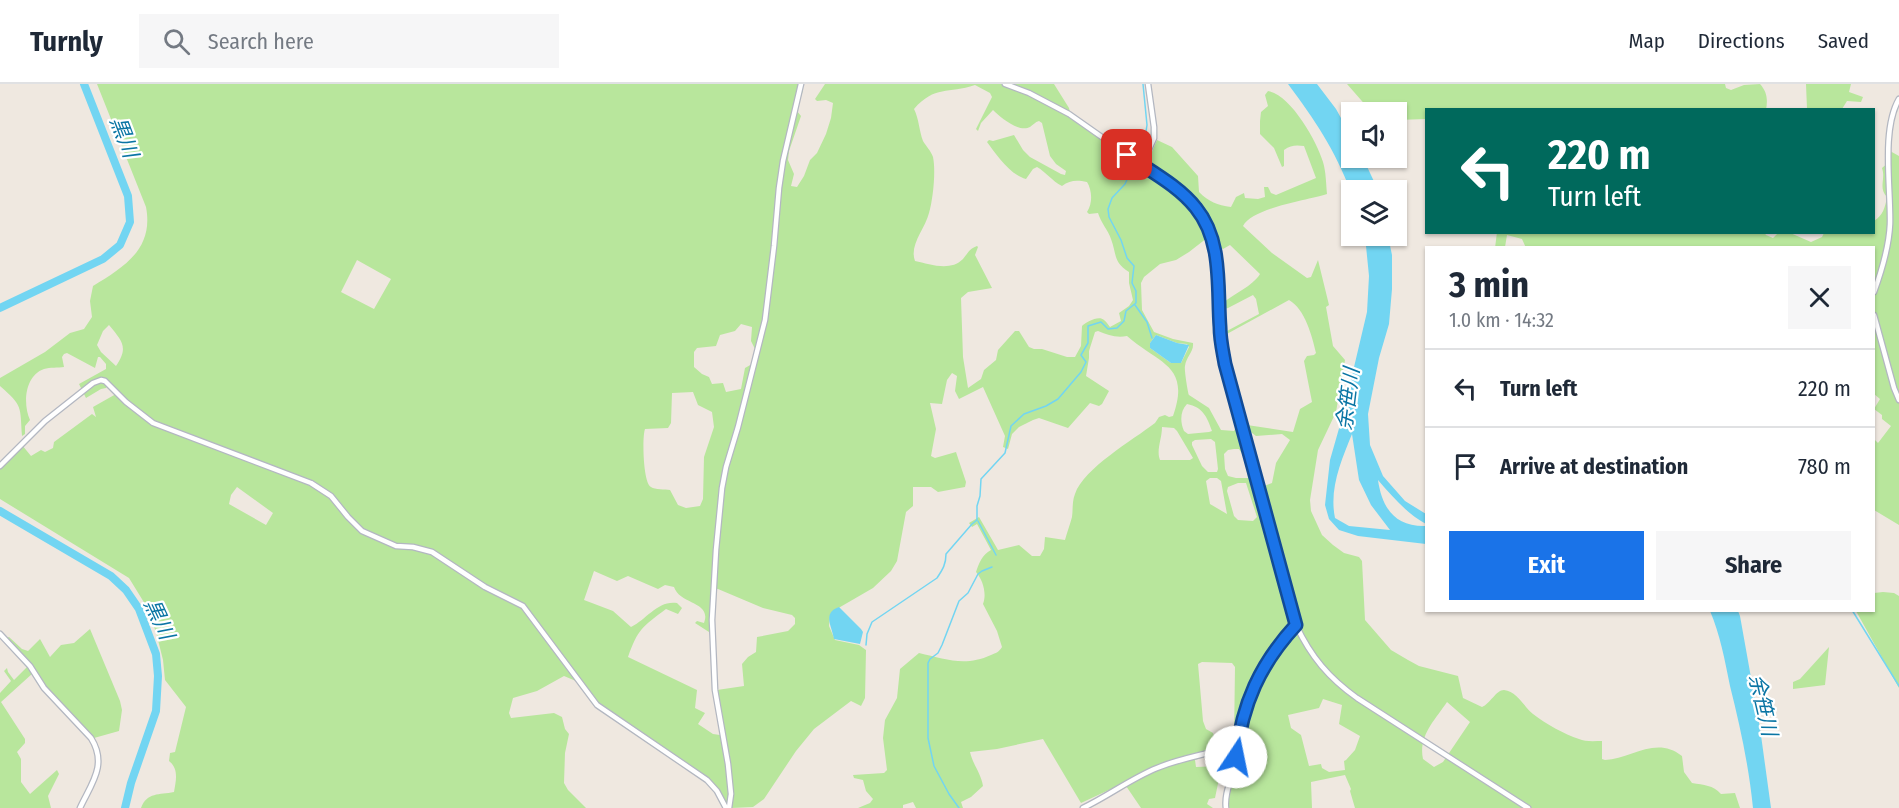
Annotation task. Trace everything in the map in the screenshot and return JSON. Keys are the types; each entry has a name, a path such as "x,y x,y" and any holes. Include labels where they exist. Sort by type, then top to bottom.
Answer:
{"street":[{"path":"727,808 731,794 715,690 712,620 722,488 765,320 783,161 801,84"},
{"path":"1005,84 1029,93 1069,114 1187,199 1204,220 1214,243 1220,330 1225,364 1296,625 1316,661 1343,688 1528,808"},
{"path":"1142,165 1154,138 1148,84"},
{"path":"1875,289 1890,227 1888,160 1894,109 1899,99"},
{"path":"1875,319 1899,400"},
{"path":"0,465 45,421 93,383 105,381 126,402 153,423 311,483 331,496 362,531 396,546 413,547 432,552 485,587 523,606 597,705 707,780 727,808"},
{"path":"1226,808 1226,797 1247,702 1256,681 1284,638 1296,625"},
{"path":"0,634 30,666 44,688 96,745 98,760 94,783 80,808"},
{"path":"1083,808 1156,768 1238,744"}],"green space":[{"path":"97,84 803,84 797,111 801,116 788,160 794,174 791,186 797,187 810,160 817,153 831,118 833,103 815,99 825,84 1054,84 1069,108 1071,117 1151,174 1153,170 1148,161 1157,140 1172,147 1198,176 1199,192 1214,202 1231,207 1236,197 1244,193 1245,198 1258,199 1265,197 1264,187 1268,187 1271,193 1276,195 1316,178 1304,146 1289,147 1284,150 1284,166 1282,167 1274,148 1260,134 1261,112 1268,106 1265,95 1268,91 1276,94 1285,100 1302,120 1315,142 1324,166 1327,194 1281,205 1257,214 1243,226 1272,253 1307,278 1311,277 1318,260 1329,305 1326,307 1333,346 1345,360 1336,412 1318,450 1310,500 1311,511 1322,535 1344,553 1359,557 1362,561 1365,620 1391,650 1419,666 1458,676 1463,698 1482,707 1498,692 1509,691 1517,696 1533,714 1555,728 1581,740 1602,741 1602,759 1605,760 1653,748 1672,750 1682,756 1684,772 1692,783 1711,787 1721,794 1735,793 1740,808 1355,808 1345,775 1311,782 1312,808 1223,808 1239,744 1234,740 1235,667 1232,663 1202,662 1198,664 1203,721 1206,729 1213,733 1218,752 1195,760 1196,767 1220,766 1215,798 1209,799 1207,804 1213,808 1141,808 1124,783 1081,803 1043,739 970,752 983,786 971,797 961,802 963,808 916,808 913,802 903,805 903,808 858,808 870,803 873,799 866,791 863,780 854,778 853,775 884,773 887,770 883,738 885,720 897,698 900,669 919,653 955,661 972,661 994,654 1002,647 997,631 983,604 984,587 976,572 983,557 991,550 977,524 972,527 969,523 979,517 998,550 1019,545 1032,556 1040,556 1044,549 1045,537 1065,540 1072,517 1075,494 1088,474 1155,423 1159,417 1173,416 1178,399 1178,386 1169,367 1127,336 1112,336 1098,331 1095,332 1089,351 1086,376 1109,391 1102,404 1099,406 1090,403 1068,428 1039,418 1019,427 1012,434 1008,449 1003,447 1005,436 983,387 959,399 955,391 957,376 952,373 947,380 942,404 930,403 936,429 931,456 935,458 956,452 966,482 965,487 938,492 931,487 913,487 913,506 906,512 897,561 891,571 873,588 830,615 829,626 835,640 859,645 866,650 865,698 861,706 851,701 814,729 796,751 764,799 753,807 731,808 725,803 714,784 596,703 576,681 564,676 537,691 513,698 509,713 511,718 554,713 562,717 569,734 565,753 564,783 586,808 141,808 150,797 174,792 176,775 169,761 170,753 175,752 186,707 165,680 156,632 145,604 129,578 0,499 0,469 22,445 31,456 41,450 45,452 53,448 54,442 92,414 96,417 93,407 116,394 108,385 86,398 79,384 106,369 106,364 98,357 95,368 67,353 64,354 62,357 64,367 44,369 32,378 26,399 30,420 22,436 19,407 0,386 0,378 45,352 70,333 84,329 92,317 90,301 93,286 126,264 141,245 147,222 146,207","holes":["975,85 990,93 992,97 976,129 978,131 981,123 993,110 1021,128 1030,127 1039,121 1042,123 1050,156 1066,171 1065,175 1030,157 1014,135 987,142 1004,163 1020,177 1026,179 1037,167 1062,186 1074,181 1087,182 1091,197 1087,212 1089,214 1098,213 1110,236 1118,261 1129,272 1133,300 1119,313 1121,321 1110,327 1099,318 1082,326 1081,346 1075,357 1029,347 1019,331 1015,331 998,350 996,360 984,370 981,379 968,388 963,357 961,298 968,292 992,288 975,255 978,247 972,248 958,263 946,266 915,261 914,255 916,243 927,219 934,185 933,157 923,141 914,109 935,93","1213,236 1219,247 1223,249 1230,245 1260,274 1253,282 1222,304 1224,309 1228,308 1253,295 1259,314 1225,332 1225,335 1289,300 1304,316 1310,331 1316,353 1307,356 1304,361 1312,402 1300,409 1293,432 1247,425 1247,429 1256,436 1282,434 1290,440 1276,463 1272,483 1262,489 1266,510 1263,518 1238,431 1235,429 1234,431 1221,430 1209,408 1189,395 1185,368 1193,343 1154,332 1142,310 1141,283 1144,277 1160,264 1176,260","357,260 391,279 374,309 341,292","741,324 752,327 751,341 755,349 752,364 745,368 741,389 726,392 723,383 712,384 709,377 694,367 694,352 697,348 716,346 720,335 735,331","109,325 122,344 122,354 116,366 97,345 103,331","1156,335 1177,343 1187,344 1189,347 1181,363 1171,363 1150,348 1150,343","693,392 698,405 712,412 714,427 704,457 703,499 700,506 686,508 678,505 670,490 655,489 648,484 644,460 645,429 668,428 671,423 672,393","1187,404 1201,410 1212,431 1188,434 1183,428 1182,413","1162,427 1174,428 1193,458 1190,460 1160,460","1211,439 1215,442 1217,472 1208,472 1202,466 1192,445 1195,440","1239,449 1244,457 1248,478 1228,476 1224,454 1228,450","1210,478 1217,478 1221,481 1227,514 1210,504 1206,481","1246,483 1257,517 1253,521 1238,520 1234,516 1228,487","237,487 273,513 266,525 229,504 231,495","594,571 617,581 628,576 658,589 665,585 674,587 677,593 704,611 704,623 697,621 695,623 709,632 711,632 712,588 763,608 792,615 795,618 795,624 788,631 757,637 756,652 742,664 744,686 717,690 724,731 720,735 713,734 698,724 705,713 695,708 697,690 628,657 638,634 646,625 666,609 678,614 682,608 677,603 664,604 631,627 613,611 584,600","1323,699 1342,705 1339,724 1360,736 1355,750 1344,761 1345,770 1329,772 1322,768 1321,764 1309,766 1301,735 1291,728 1288,715 1319,708","1447,702 1470,722 1443,762 1434,767 1423,759 1423,743 1429,729"]},
{"path":"1347,84 1725,84 1726,88 1731,90 1744,85 1760,84 1766,93 1767,102 1766,108 1425,108 1425,119 1407,120 1407,102 1363,102"},
{"path":"1806,84 1851,84 1849,92 1863,97 1861,102 1847,101 1843,108 1807,108"},
{"path":"1890,151 1899,156 1899,525 1875,511 1875,440 1878,443 1891,426 1875,410 1880,399 1875,395 1875,246 1525,246 1522,239 1507,235 1505,246 1495,246 1497,234 1765,234 1773,238 1777,234 1793,234 1811,242 1824,234 1875,234 1875,220 1882,214 1887,197 1884,194 1882,168 1889,162"},
{"path":"1875,593 1894,593 1899,596 1899,688 1857,612 1875,612"},
{"path":"90,629 122,710 119,731 94,738 46,686 25,657 7,638 9,637 22,649 28,651 40,639 50,657 61,645 74,643"},
{"path":"1829,647 1825,685 1793,689 1793,682 1800,679"},
{"path":"27,667 33,673 1,702 25,739 25,743 17,752 21,759 21,782 30,794 57,770 59,774 48,796 51,808 0,808 0,693 11,681 4,671 7,668 14,680"}],"water":[{"path":"1288,84 1317,84 1341,118 1341,168 1368,168 1373,180 1346,180 1324,136"},
{"name":"余笹川","path":"1366,246 1390,246 1392,289 1389,324 1379,358 1368,414 1370,445 1383,476 1405,501 1425,513 1425,523 1406,510 1378,480 1387,507 1392,514 1406,523 1425,526 1425,544 1358,536 1339,530 1329,519 1325,505 1330,460 1367,312 1369,276","holes":["1352,434 1359,480 1371,505 1390,530 1349,526 1335,518 1335,486"]},
{"path":"1156,335 1189,345 1181,363 1171,363 1150,348 1150,343"},
{"path":"839,607 863,632 860,644 834,639 829,616"},
{"path":"1710,612 1738,612 1760,728 1771,808 1753,808 1741,731 1717,629"}],"waterway":[{"name":"黒川","path":"0,308 103,259 120,245 130,222 128,196 84,84"},
{"path":"1137,158 1145,138 1147,125 1143,84"},
{"path":"866,645 867,634 872,622 937,578 944,566 946,554 977,520 981,479 1005,453 1011,426 1024,414 1058,399 1081,372 1086,362 1081,355 1088,343 1088,326 1101,322 1108,329 1117,328 1124,321 1126,311 1136,303 1136,291 1132,283 1134,266 1127,258 1109,217 1108,209 1112,198 1125,184 1135,162"},
{"path":"1135,305 1147,322 1152,338"},
{"name":"黒川","path":"0,511 111,576 126,590 139,609 156,654 158,676 156,711 131,783 125,808"},
{"path":"978,521 996,555"},
{"path":"959,808 934,766 928,738 928,663 938,653 959,601 968,593 978,574 992,567"},
{"path":"1853,612 1899,686"}],"route":[{"path":"1127,155 1173,187 1197,209 1214,243 1220,330 1225,364 1296,625 1284,638 1256,681 1247,702 1236,757"}]}
